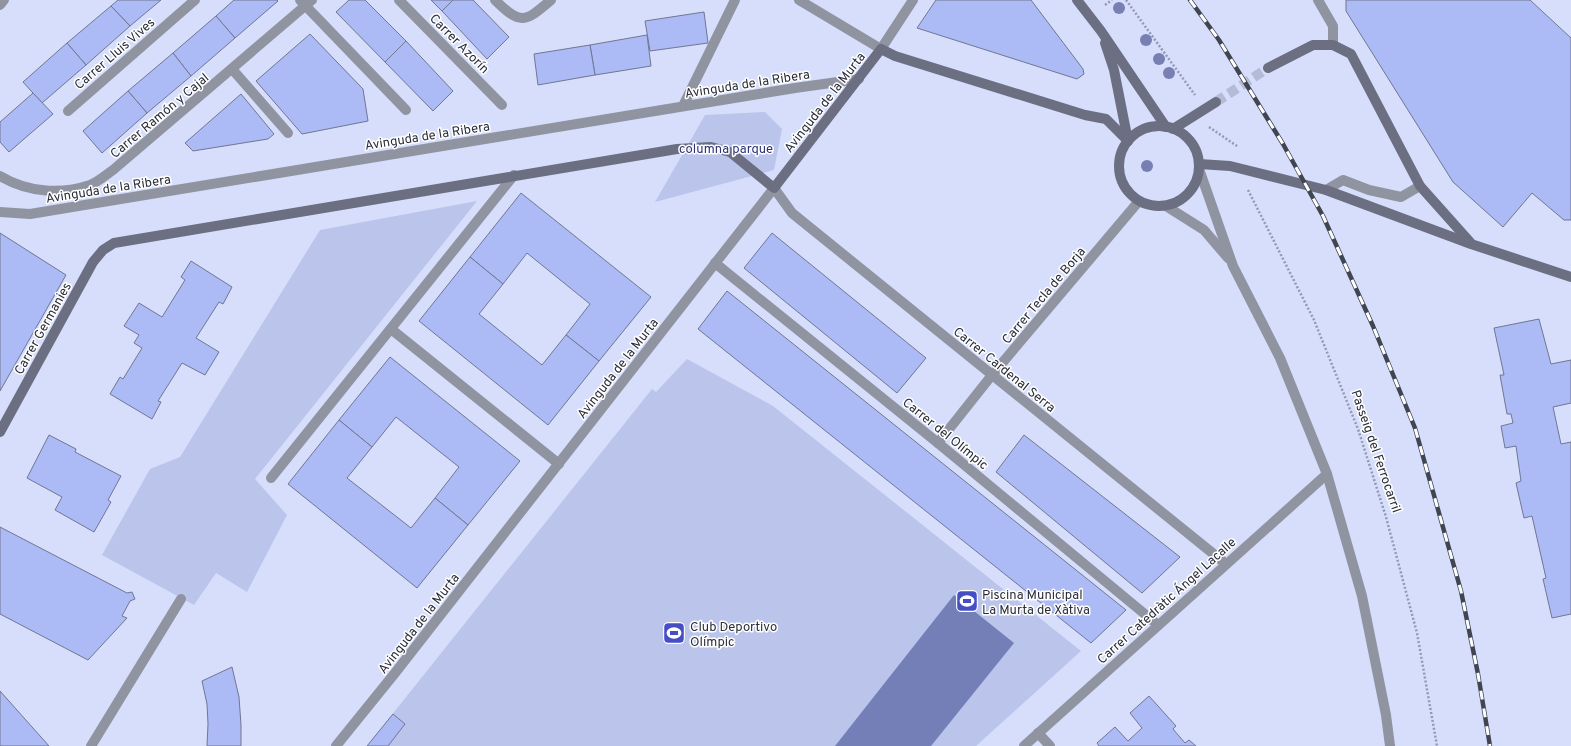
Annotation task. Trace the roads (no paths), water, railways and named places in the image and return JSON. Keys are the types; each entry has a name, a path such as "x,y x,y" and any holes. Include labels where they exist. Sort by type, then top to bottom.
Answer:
{"street":[{"path":"0,5 4,0"},
{"name":"Carrer Lluis Vives","path":"68,111 196,0"},
{"name":"Carrer Azorín","path":"399,0 502,105"},
{"path":"496,0 508,13 516,18 528,18 551,0"},
{"path":"683,106 735,0"},
{"path":"799,0 881,49 896,56 1070,110 1106,118 1128,141"},
{"name":"Avinguda de la Murta","path":"336,746 395,673 859,80 913,0"},
{"path":"1077,0 1101,31 1169,128"},
{"path":"1318,0 1332,26 1333,45"},
{"path":"306,2 406,110"},
{"name":"Carrer Ramón y Cajal","path":"0,176 15,184 32,189 69,189 91,185 113,170 232,69 306,2"},
{"path":"1101,31 1114,70 1128,141"},
{"path":"1268,68 1313,45 1333,45 1351,54 1420,186 1471,244"},
{"path":"232,69 288,133"},
{"name":"Avinguda de la Ribera","path":"0,212 30,214 683,106 795,88 859,80"},
{"path":"1169,128 1216,102"},
{"path":"1199,167 1196,182 1189,193 1178,201 1166,206 1152,206 1139,201 1126,190 1119,174 1119,162 1122,151 1128,141 1136,133 1145,128 1156,126 1169,128 1183,135 1191,143 1196,153 1199,167 1234,266 1280,358 1327,474 1362,596 1386,715 1390,746"},
{"path":"271,478 514,175 677,149 711,147 730,152 774,188"},
{"path":"1199,167 1230,166 1326,190 1471,244 1571,276"},
{"name":"Carrer Germanies","path":"0,432 93,262 103,250 114,243 514,175"},
{"path":"1326,190 1343,180 1369,190 1401,197 1420,186"},
{"name":"Carrer Cardenal Serra","path":"774,188 792,213 1226,564"},
{"name":"Carrer Tecla de Borja","path":"938,443 992,375 1139,201"},
{"path":"1166,206 1204,230 1234,266"},
{"name":"Carrer del Olímpic","path":"715,264 938,443 1158,625"},
{"path":"391,329 559,464"},
{"name":"Carrer Catedràtic Ángel Lacalle","path":"1024,746 1327,474"},
{"path":"91,746 181,598"},
{"path":"1038,733 1050,746"}],"tunnel":[{"path":"1216,102 1268,68"}],"railway":[{"path":"1190,0 1219,40 1283,144 1323,216 1373,326 1415,428 1461,591 1478,674 1490,746"}],"place":[{"name":"Piscina Municipal La Murta de Xàtiva","path":"967,601"},
{"name":"Club Deportivo Olímpic","path":"674,633"}],"park label":[{"name":"columna parque","path":"726,148"}]}
